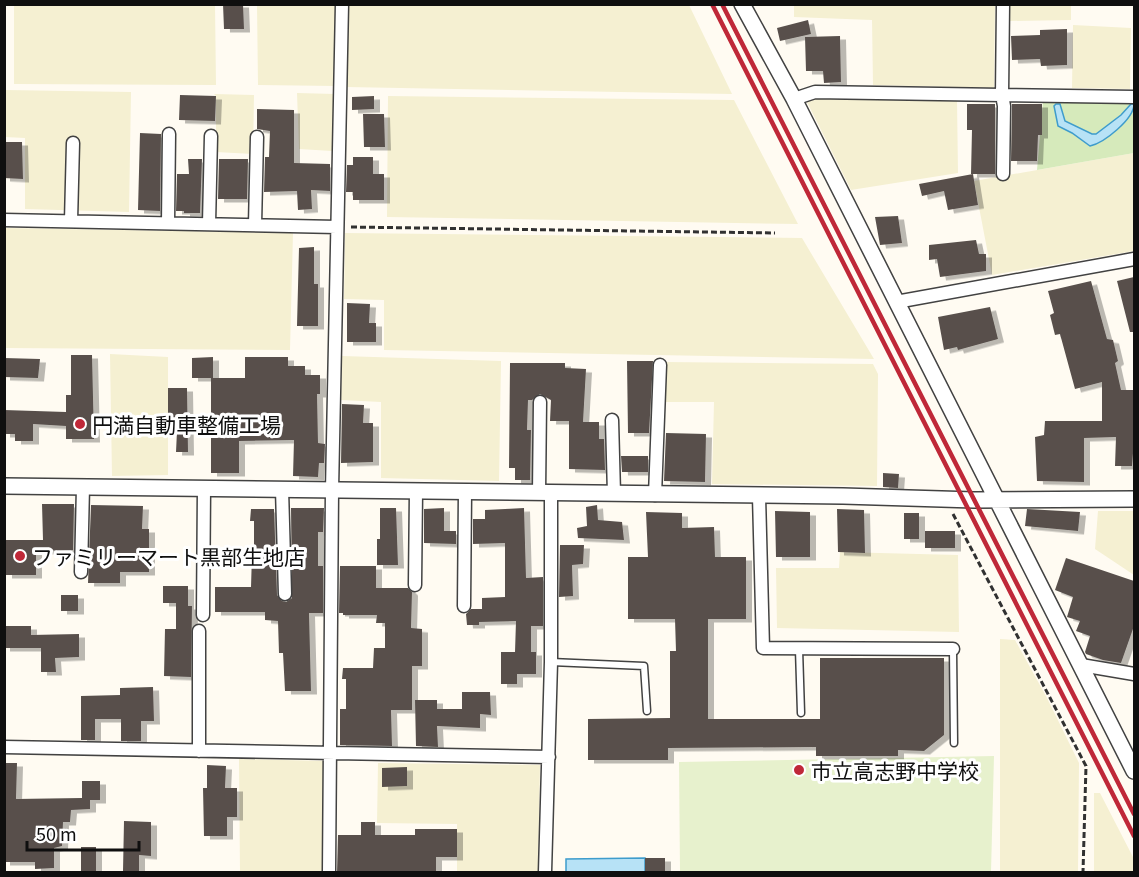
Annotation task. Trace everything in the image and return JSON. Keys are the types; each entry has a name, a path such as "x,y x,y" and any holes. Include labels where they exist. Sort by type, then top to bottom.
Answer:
{"street":[{"path":"329,873 332,490 342,4"},
{"path":"742,4 794,99 1134,771"},
{"path":"1003,4 1003,174"},
{"path":"794,99 815,92 1134,97"},
{"path":"168,223 169,134"},
{"path":"209,224 211,136"},
{"path":"255,225 257,137"},
{"path":"71,221 73,143"},
{"path":"4,220 337,227"},
{"path":"896,302 1134,259"},
{"path":"655,495 660,365"},
{"path":"540,402 551,662 545,873"},
{"path":"612,420 614,494"},
{"path":"4,486 945,499 1134,499"},
{"path":"81,572 83,487"},
{"path":"203,615 204,488"},
{"path":"282,489 285,594"},
{"path":"415,585 416,491"},
{"path":"464,606 465,492"},
{"path":"759,496 763,648 953,649"},
{"path":"199,631 199,751"},
{"path":"1081,665 1134,674"},
{"path":"4,747 549,757"}],"lane":[{"path":"799,648 801,713"},
{"path":"953,649 954,743"},
{"path":"551,662 644,666 646,711"}],"path":[{"path":"337,227 775,233"},
{"path":"945,499 1086,766 1083,873"}],"shaded area":[{"path":"14,5 215,5 216,85 14,84"},
{"path":"257,5 337,5 336,86 258,85"},
{"path":"348,5 689,5 732,94 346,87"},
{"path":"794,5 995,5 994,88 873,85 872,20 794,17"},
{"path":"1010,5 1071,5 1071,20 1010,21"},
{"path":"1073,25 1131,28 1130,89 1072,88"},
{"path":"5,90 131,92 129,212 25,209 25,138 5,137"},
{"path":"297,93 335,94 332,151 299,149"},
{"path":"214,94 254,95 253,154 216,152 216,96"},
{"path":"388,96 734,100 798,224 387,217"},
{"path":"814,99 957,100 958,173 851,190 807,102"},
{"path":"1134,153 1134,251 992,275 974,181"},
{"path":"5,228 293,233 290,350 5,348"},
{"path":"345,233 802,238 874,359 384,350 384,300 344,299"},
{"path":"110,354 168,357 168,475 112,476"},
{"path":"342,356 501,361 499,481 381,478 381,402 341,400"},
{"path":"665,362 873,364 878,374 877,486 712,484 714,402 665,402"},
{"path":"1098,511 1134,511 1134,575 1095,549"},
{"path":"840,552 958,555 959,632 777,628 776,568 839,568"},
{"path":"1000,639 1015,640 1079,763 1078,872 1000,872"},
{"path":"239,759 324,761 323,872 240,872"},
{"path":"378,763 540,765 538,872 457,872 457,824 377,823"},
{"path":"1094,793 1100,793 1134,859 1134,872 1094,872"}],"green space":[{"path":"1043,101 1134,102 1134,153 1037,170"},
{"path":"994,756 991,872 680,872 679,762"}],"water":[{"path":"1060,104 1065,121 1096,134 1121,115 1131,104 1134,104 1133,110 1117,130 1090,146 1058,126 1054,106"},
{"path":"645,858 645,872 566,872 566,859"}],"building":[{"path":"223,4 243,4 244,29 224,29"},
{"path":"808,20 811,34 780,41 777,28"},
{"path":"1067,29 1067,65 1041,66 1040,59 1012,60 1011,36 1040,35 1040,30"},
{"path":"840,36 841,82 824,83 823,71 806,71 805,37"},
{"path":"180,95 216,96 215,121 179,120"},
{"path":"374,96 374,109 352,110 352,97"},
{"path":"967,104 995,104 995,174 971,174 972,130 967,130"},
{"path":"1012,104 1042,104 1042,135 1038,135 1037,161 1011,161"},
{"path":"257,109 294,110 294,163 330,164 330,191 311,190 312,209 298,210 297,191 264,192 265,157 269,157 270,131 257,129"},
{"path":"363,114 384,114 385,147 364,147"},
{"path":"140,133 161,134 160,211 138,210"},
{"path":"4,142 22,142 23,179 4,178"},
{"path":"353,157 373,157 373,174 384,174 384,200 353,200 353,192 346,192 347,165 353,165"},
{"path":"188,159 202,159 200,213 176,211 177,174 189,174"},
{"path":"219,159 248,159 247,199 218,199"},
{"path":"973,174 978,205 948,210 944,191 922,196 919,184"},
{"path":"898,216 902,243 880,245 875,217"},
{"path":"976,240 979,254 986,254 986,271 940,277 937,259 929,260 929,245"},
{"path":"314,247 314,284 318,284 318,326 297,326 299,248"},
{"path":"1134,277 1134,332 1130,332 1117,281"},
{"path":"1091,281 1107,339 1113,340 1121,390 1134,390 1132,466 1115,466 1116,437 1084,438 1084,482 1037,481 1035,437 1044,435 1045,421 1102,421 1102,382 1075,389 1060,334 1055,335 1050,315 1054,313 1048,291"},
{"path":"347,303 370,304 369,323 376,323 376,342 347,342"},
{"path":"990,307 998,339 958,350 957,347 944,350 938,317"},
{"path":"71,355 92,355 94,439 66,439 66,426 33,424 33,441 15,441 15,434 4,434 4,410 66,412 66,395 71,395"},
{"path":"213,357 213,378 192,378 192,358"},
{"path":"245,357 288,357 288,366 305,366 305,375 320,375 320,394 317,394 318,443 325,444 324,463 319,463 318,477 293,476 294,440 239,441 239,473 211,473 211,378 245,378"},
{"path":"4,358 40,359 38,378 4,377"},
{"path":"627,361 653,361 649,433 628,433"},
{"path":"510,363 565,363 565,368 586,369 583,422 599,422 599,439 604,439 605,470 569,469 569,421 550,421 551,400 540,394 528,400 527,430 531,430 530,480 515,480 515,468 509,468"},
{"path":"168,388 187,388 188,452 176,452 177,431 168,430"},
{"path":"342,404 364,405 363,423 373,423 373,462 341,463"},
{"path":"666,433 706,434 705,482 664,481"},
{"path":"621,456 648,456 648,472 622,472"},
{"path":"883,473 899,474 898,488 883,487"},
{"path":"42,504 74,504 73,550 36,551 36,575 6,575 6,540 43,540"},
{"path":"91,505 143,506 142,529 149,529 149,572 120,572 120,583 88,583"},
{"path":"597,505 598,520 622,522 624,540 578,538 577,528 587,526 586,507"},
{"path":"291,508 324,508 323,532 318,532 318,566 323,566 323,613 309,613 311,691 285,691 283,653 279,653 278,621 265,620 265,612 215,612 215,587 251,587 254,521 250,521 251,509 274,509 277,595 286,602 292,598"},
{"path":"380,508 396,508 398,565 377,565"},
{"path":"444,508 444,531 456,531 456,544 424,543 424,509"},
{"path":"524,508 526,578 543,577 543,626 531,626 531,652 536,652 536,674 517,674 517,684 501,684 501,652 515,652 516,621 479,622 479,625 467,625 466,614 471,609 482,609 482,598 505,597 505,543 473,544 473,519 485,519 485,510"},
{"path":"837,509 864,510 865,553 838,552"},
{"path":"1027,509 1080,512 1078,531 1025,526"},
{"path":"775,511 810,512 810,557 776,557"},
{"path":"646,512 682,513 682,528 714,527 715,557 746,557 746,619 708,619 708,719 820,719 820,658 944,658 944,735 924,751 898,750 898,756 816,756 816,747 668,748 668,760 588,760 588,719 670,718 670,651 676,651 675,619 628,619 628,557 648,557"},
{"path":"904,513 919,513 919,539 904,539"},
{"path":"925,531 955,531 955,548 925,548"},
{"path":"560,545 584,545 583,564 572,565 573,596 559,597"},
{"path":"1066,558 1134,581 1134,626 1121,663 1086,654 1090,636 1076,631 1080,621 1067,617 1073,597 1055,590"},
{"path":"340,566 376,566 376,588 408,588 412,592 411,628 422,629 422,666 412,666 412,710 391,710 392,746 340,745 340,709 346,709 346,679 342,679 343,668 373,668 374,648 385,648 385,623 376,623 377,615 339,613"},
{"path":"163,586 188,586 188,606 192,606 191,677 164,676 165,629 176,629 176,603 163,603"},
{"path":"61,595 78,595 78,611 61,611"},
{"path":"4,626 31,626 31,635 79,634 79,657 55,658 56,672 41,672 41,648 4,648"},
{"path":"153,687 154,721 141,721 141,741 121,741 121,719 95,719 95,740 81,740 81,696 120,695 120,688"},
{"path":"462,692 490,692 491,715 480,714 480,728 437,726 438,747 416,746 415,700 437,700 437,709 462,709"},
{"path":"4,763 17,763 16,799 82,798 82,781 100,781 100,800 90,800 90,809 71,810 70,822 63,822 62,846 54,848 54,868 35,869 35,862 4,862"},
{"path":"207,765 226,766 225,788 237,788 237,817 227,817 227,836 204,836 203,788 207,788"},
{"path":"407,767 407,786 382,787 382,768"},
{"path":"124,821 151,822 151,856 139,855 139,871 123,871"},
{"path":"361,822 375,822 375,835 415,835 415,829 457,829 457,857 436,857 436,873 337,873 338,835 361,835"},
{"path":"81,847 96,847 96,871 81,871"},
{"path":"645,858 665,858 665,873 645,873"}],"railway":[{"path":"712,4 1134,836"},
{"path":"722,4 1134,814"}],"place":[{"name":"円満自動車整備工場","path":"80,424"},
{"name":"ファミリーマート黒部生地店","path":"20,556"},
{"name":"市立高志野中学校","path":"799,770"}]}
